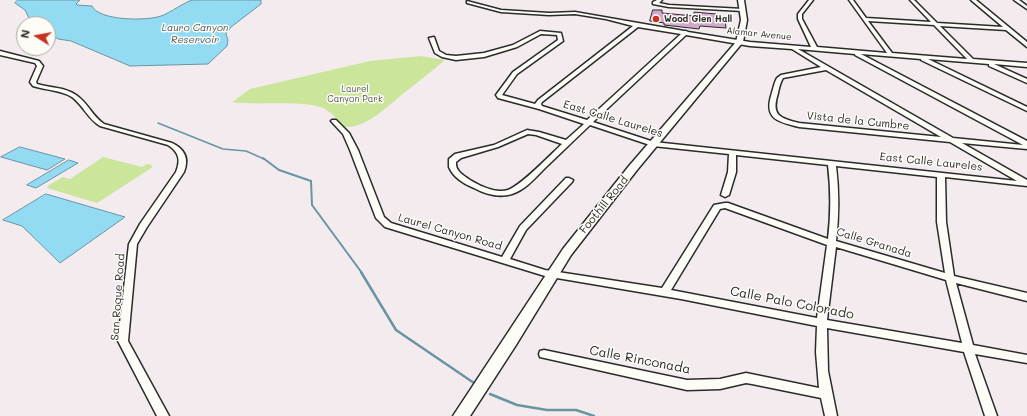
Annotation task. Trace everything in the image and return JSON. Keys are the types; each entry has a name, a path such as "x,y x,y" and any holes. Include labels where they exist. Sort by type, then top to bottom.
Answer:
{"main road":[{"path":"739,42 742,30 742,5"},
{"name":"Foothill Road","path":"461,416 511,341 552,274 574,243 653,144 739,42"}],"street":[{"path":"660,0 655,3 664,6 742,5"},
{"path":"811,0 800,14 800,20 815,49"},
{"path":"851,0 891,55"},
{"path":"912,0 972,61"},
{"path":"973,0 1027,45"},
{"path":"1016,0 1027,8"},
{"name":"Alamar Avenue","path":"469,2 501,11 575,14 606,18 638,25 739,42 1027,65"},
{"path":"865,19 1008,29"},
{"path":"540,107 538,104 540,101 638,25"},
{"name":"East Calle Laureles","path":"432,38 438,52 444,56 456,58 484,55 515,46 540,32 559,34 561,40 515,73 499,95 506,99 540,107 653,144 1027,184"},
{"path":"566,143 536,133 524,133 496,146 458,156 453,159 451,166 460,178 474,186 498,193 510,192 516,189 588,123 686,32"},
{"path":"792,47 825,68 1027,184"},
{"path":"855,52 1027,145"},
{"name":"San Roque Road","path":"0,53 37,62 40,66 33,79 35,85 64,92 75,97 94,121 102,126 170,144 179,149 182,154 184,162 180,172 143,226 133,244 124,341 125,347 163,416"},
{"path":"919,57 1027,109"},
{"path":"985,62 1027,81"},
{"name":"Vista de la Cumbre","path":"825,68 781,77 771,108 773,113 783,120 799,125 952,140 1027,145"},
{"name":"Laurel Canyon Road","path":"334,121 347,134 373,204 383,222 394,227 534,270 552,274"},
{"path":"725,195 732,172 733,153"},
{"path":"831,416 826,394 821,349 836,204 832,164"},
{"path":"941,174 941,224 950,278 966,347 991,416"},
{"path":"505,260 524,228 569,180"},
{"name":"Calle Granada","path":"665,292 717,207 721,205 729,206 832,243 950,278 1027,297"},
{"name":"Calle Palo Colorado","path":"552,274 665,292 823,323 1027,358"},
{"name":"Calle Rinconada","path":"544,354 687,385 720,384 752,378 826,394"}],"green space":[{"name":"Laurel Canyon Park","path":"421,56 445,60 376,116 368,121 352,127 343,127 330,113 317,106 294,103 232,102 250,89 370,61"},
{"path":"103,157 142,167 147,164 152,165 151,166 153,167 97,203 47,188 49,185 63,177 70,179"}],"water":[{"name":"Lauro Canyon Reservoir","path":"18,0 80,0 76,4 77,5 92,6 96,11 104,15 145,19 161,16 186,2 193,0 261,0 261,4 231,27 226,34 228,40 227,46 208,64 130,66 71,41 58,39 56,38 56,16 28,16 25,10 15,3"},
{"path":"20,147 65,159 47,170 1,157"},
{"path":"69,160 78,163 36,188 27,185"},
{"path":"46,194 125,217 60,263 22,226 3,220"}],"building":[{"name":"Wood Glen Hall","path":"653,10 662,10 662,13 694,16 694,12 716,14 716,18 725,19 726,28 700,26 699,29 664,25 664,23 650,21"}],"waterway":[{"path":"158,123 223,149 246,151 264,159"},
{"path":"263,158 279,170 311,181 312,205 362,273"},
{"path":"361,272 396,330 474,383"},
{"path":"490,394 517,405 547,410 576,410 594,416"}],"place":[{"name":"Wood Glen Hall","path":"656,19"}]}
